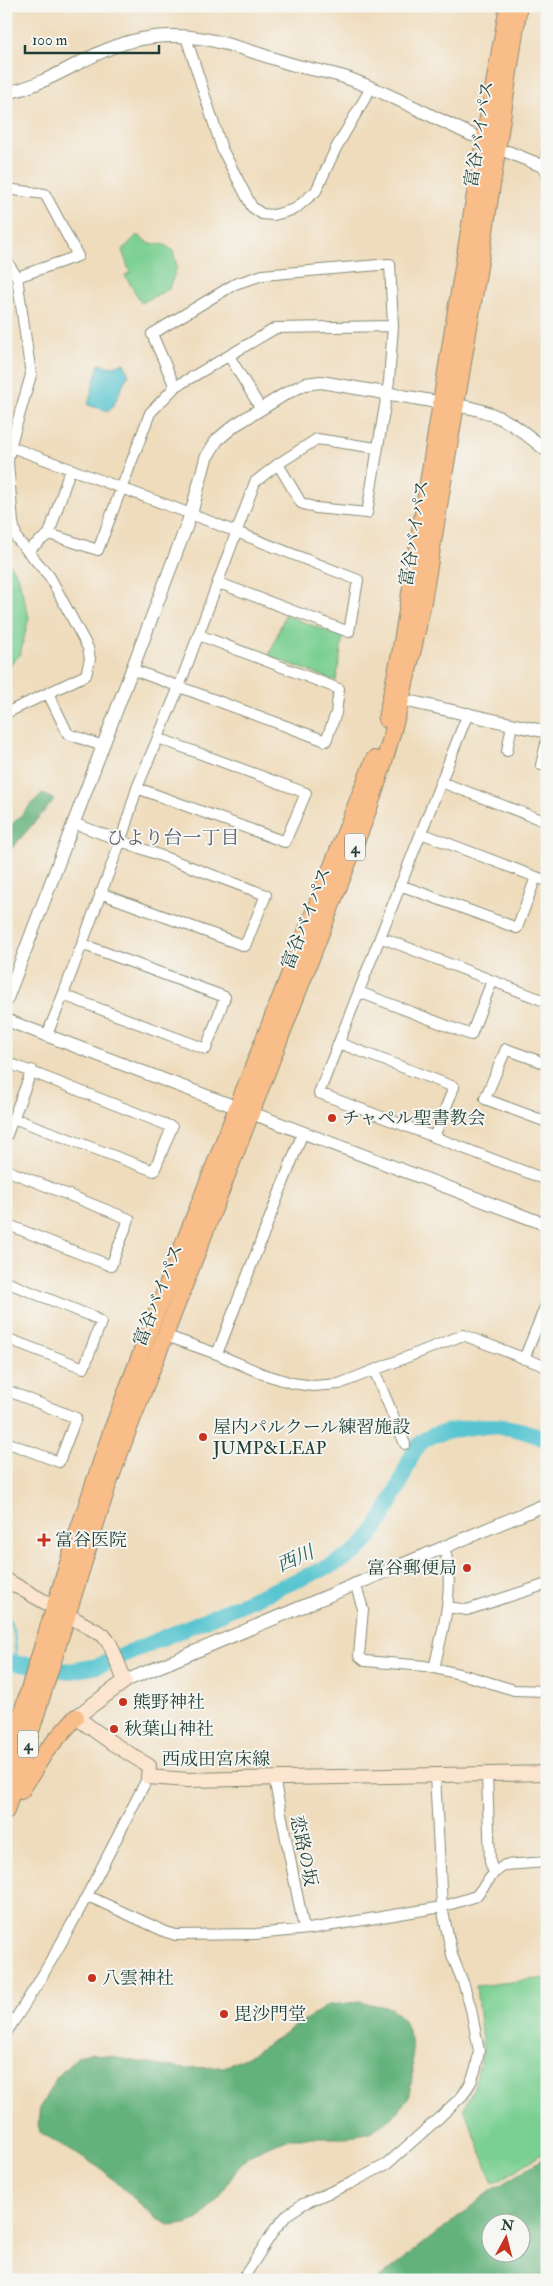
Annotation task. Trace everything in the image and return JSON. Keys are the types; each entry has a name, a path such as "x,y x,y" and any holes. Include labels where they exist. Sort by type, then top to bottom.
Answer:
{"highway":[{"name":"富谷バイパス","path":"6,1764 34,1677 50,1651 111,1432 365,819 380,778 403,700 423,602 448,404 508,6"},
{"name":"富谷バイパス","path":"62,1610 164,1335 244,1110 366,783 383,732 400,654 448,404 485,232 519,6"},
{"name":"富谷バイパス","path":"6,1811 50,1676 50,1651"},
{"path":"6,1817 40,1759 76,1717"}],"main road":[{"path":"6,1580 93,1628 110,1644 123,1677 76,1717"},
{"name":"西成田宮床線","path":"76,1717 148,1766 148,1777 188,1780 547,1774"}],"street":[{"path":"6,93 40,84 90,59 131,42 168,36 186,37 250,49 285,62 347,79 371,88 472,135"},
{"path":"186,37 222,150 252,208 262,214 274,215 295,209 316,191 336,148 371,88"},
{"path":"508,152 546,172 547,150"},
{"path":"6,189 45,194 78,256 17,277"},
{"path":"6,260 17,277 31,375 8,446 13,523 17,539 50,577 88,648 90,660 86,675 6,712"},
{"path":"175,388 152,334 235,284 263,275 390,264 393,326 387,393 366,513 316,508 301,503 278,464"},
{"path":"49,534 98,550 150,413 175,388 276,328 393,326"},
{"path":"229,356 261,409"},
{"path":"6,1001 191,514 206,458 217,440 235,425 285,394 306,384 322,382 448,404 493,414 510,421 547,451"},
{"path":"47,1035 121,840 137,788 179,687 238,533 255,482 278,464 317,440 376,448"},
{"path":"8,446 191,514 358,580 350,632 218,583"},
{"path":"27,551 49,534 70,470"},
{"path":"131,669 326,741 336,713 339,689 199,635"},
{"path":"48,693 68,734 103,746"},
{"path":"403,700 547,732"},
{"path":"468,714 319,1093 547,1180"},
{"path":"507,751 512,724"},
{"path":"137,788 285,842 306,793 158,738"},
{"path":"541,765 547,739"},
{"path":"441,782 547,822"},
{"path":"74,823 266,895 245,946 100,893"},
{"path":"420,833 547,881"},
{"path":"400,885 517,928 536,877"},
{"path":"380,937 547,1002"},
{"path":"63,995 206,1049 225,997 82,944"},
{"path":"359,992 472,1035 492,981"},
{"path":"6,1020 547,1225"},
{"path":"339,1043 454,1086 434,1137"},
{"path":"547,1064 506,1048 485,1099 547,1122"},
{"path":"6,1062 32,1070 172,1127 154,1171 13,1118"},
{"path":"6,1137 32,1070"},
{"path":"217,1354 303,1132"},
{"path":"6,1170 129,1219 111,1266 6,1224"},
{"path":"6,1282 91,1316 101,1322 84,1368 6,1338"},
{"path":"524,1359 547,1302"},
{"path":"164,1335 292,1384 313,1386 339,1384 463,1335 547,1367"},
{"path":"374,1370 406,1444"},
{"path":"6,1390 76,1418 58,1462 6,1442"},
{"path":"123,1677 547,1504"},
{"path":"434,1668 448,1607 447,1556 444,1547"},
{"path":"355,1583 363,1608 359,1656 365,1661 434,1668 514,1690 547,1691"},
{"path":"448,1607 467,1610 547,1584"},
{"path":"242,2280 275,2228 288,2214 303,2204 351,2183 387,2164 463,2095 471,2082 479,2051 464,1985 452,1955 442,1907 435,1775"},
{"path":"487,1775 490,1862 494,1873"},
{"path":"6,2033 34,1992 88,1896 148,1777"},
{"name":"恋路の坂","path":"274,1778 304,1929"},
{"path":"88,1896 176,1935 255,1934 304,1929 442,1907 476,1896 501,1867 510,1864 547,1862"}],"green space":[{"path":"137,235 148,243 165,245 173,251 177,266 169,289 141,303 125,275 130,273 122,250"},
{"path":"6,559 18,576 29,617 20,655 6,669"},
{"path":"285,615 343,637 336,681 269,656"},
{"path":"42,793 54,800 11,849 6,865 6,831"},
{"path":"547,1978 547,2151 493,2184 464,2108 473,2090 483,2051 476,1986"},
{"path":"359,2002 391,2008 404,2020 411,2039 413,2073 408,2099 392,2117 372,2131 346,2138 290,2138 263,2148 243,2160 219,2197 199,2219 171,2226 150,2213 103,2170 40,2132 38,2124 40,2107 57,2077 78,2056 91,2053 160,2066 188,2068 224,2067 249,2056 328,2005"},
{"path":"547,2156 547,2280 377,2280 491,2191"}],"water":[{"path":"124,363 129,375 109,411 88,405 99,364 111,367"}],"waterway":[{"name":"西川","path":"6,1662 70,1671 98,1666 347,1558 366,1542 378,1526 414,1452 423,1441 432,1436 473,1427 498,1426 522,1431 547,1440"},
{"path":"7,1614 14,1632 17,1663"}],"place":[{"name":"チャペル聖書教会","path":"332,1118"},
{"name":"屋内パルクール練習施設 JUMP&LEAP","path":"203,1437"},
{"name":"富谷医院","path":"44,1540"},
{"name":"富谷郵便局","path":"467,1568"},
{"name":"熊野神社","path":"123,1702"},
{"name":"秋葉山神社","path":"114,1729"},
{"name":"八雲神社","path":"92,1978"},
{"name":"毘沙門堂","path":"224,2014"}],"district":[{"name":"ひより台一丁目","path":"173,837"}]}
